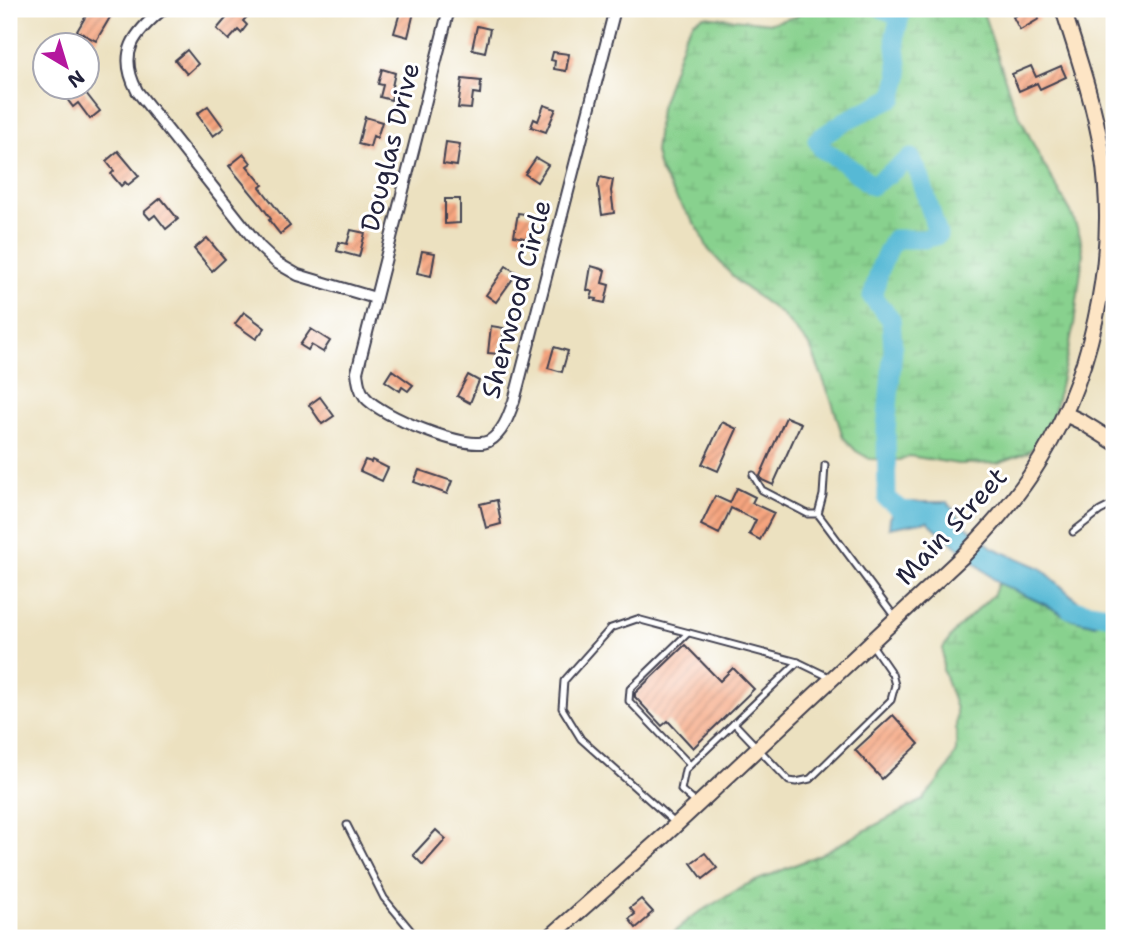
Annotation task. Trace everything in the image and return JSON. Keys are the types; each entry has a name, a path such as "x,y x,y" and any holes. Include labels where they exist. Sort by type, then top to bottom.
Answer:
{"main road":[{"name":"Main Street","path":"549,938 698,805 962,557 1006,508 1030,476 1056,432 1080,375 1093,328 1110,231 1098,129 1063,9"},
{"path":"1065,414 1114,442"}],"street":[{"path":"163,9 138,32 132,42 128,67 136,91 260,247 278,263 298,275 374,298"},
{"name":"Douglas Drive","path":"374,298 449,9"},
{"name":"Sherwood Circle","path":"374,298 357,372 358,383 365,397 372,404 406,421 463,442 487,442 498,434 510,413 518,389 615,9"}],"lane":[{"path":"818,514 823,495 824,465"},
{"path":"753,475 762,490 808,514 818,514"},
{"path":"1073,532 1100,511 1114,504"},
{"path":"818,514 896,619"},
{"path":"676,825 581,739 562,708 564,681 611,628 637,619 798,662 832,678"},
{"path":"688,633 630,689 629,701 690,765"},
{"path":"734,723 789,781 810,779 891,700 895,685 892,674 871,643"},
{"path":"698,805 681,790 685,770 798,662"},
{"path":"347,825 384,898 417,938"}],"green space":[{"path":"807,9 982,9 1012,100 1040,158 1071,212 1083,254 1074,325 1054,412 1043,439 1028,452 998,463 958,464 909,456 902,460 870,459 856,451 843,437 810,346 781,314 739,283 708,249 700,231 659,169 655,152 660,108 685,35 694,21 704,16 771,23 795,17"},
{"path":"998,583 1069,618 1095,625 1114,611 1114,938 668,938 691,917 746,885 819,855 923,800 948,768 956,751 956,709 943,670 943,648 956,630 994,594"}],"water":[{"path":"900,502 947,502 966,526 993,548 1041,568 1081,604 1096,608 1095,625 1069,618 998,583 927,521 889,528 890,518"}],"building":[{"path":"90,9 115,9 101,32 77,31"},
{"path":"234,9 254,9 243,21 247,25 241,33 238,30 229,40 217,29"},
{"path":"401,9 414,12 408,37 394,33"},
{"path":"1027,9 1033,9 1039,19 1020,30 1013,17"},
{"path":"477,26 490,29 485,52 472,49"},
{"path":"187,50 198,64 187,74 175,60"},
{"path":"553,52 569,54 566,71 554,69 555,61 551,60"},
{"path":"1031,66 1036,77 1061,66 1066,77 1040,89 1037,83 1019,91 1012,74"},
{"path":"382,69 395,73 391,100 380,97 383,85 378,84"},
{"path":"462,79 481,81 480,94 473,93 471,109 458,108"},
{"path":"69,102 93,102 100,111 90,119 78,103 73,107"},
{"path":"544,105 556,109 546,132 531,127 534,119 538,121"},
{"path":"208,106 224,128 213,136 197,114"},
{"path":"365,117 382,122 377,138 373,136 370,147 358,144"},
{"path":"446,142 460,144 457,166 443,164"},
{"path":"118,151 139,176 128,185 125,182 121,186 111,174 114,171 106,161"},
{"path":"244,154 251,163 247,166 263,185 260,187 290,226 280,234 261,205 229,166"},
{"path":"536,158 548,165 537,182 525,174"},
{"path":"600,177 613,180 611,191 614,213 602,215 598,186"},
{"path":"161,198 178,219 166,229 155,215 150,219 144,212"},
{"path":"445,199 460,199 460,223 445,224"},
{"path":"518,213 532,215 529,239 514,236"},
{"path":"351,230 365,233 359,257 337,251 339,242 347,244"},
{"path":"207,238 225,259 212,271 194,249"},
{"path":"422,251 435,253 431,276 417,273"},
{"path":"506,266 517,273 496,302 486,295"},
{"path":"591,266 605,270 602,283 609,285 605,303 591,298 593,292 587,290"},
{"path":"244,312 265,328 256,339 235,324"},
{"path":"491,326 504,328 499,354 488,353"},
{"path":"311,329 330,341 323,352 311,345 308,350 300,345"},
{"path":"554,347 568,351 562,372 548,368"},
{"path":"392,370 413,385 408,391 402,387 400,391 385,381"},
{"path":"468,375 479,381 470,403 457,396"},
{"path":"320,397 334,416 322,424 309,405"},
{"path":"786,417 801,423 773,485 762,480 760,476"},
{"path":"722,422 737,429 718,471 702,464"},
{"path":"365,460 372,460 388,468 382,481 360,471"},
{"path":"419,470 452,481 447,494 414,482"},
{"path":"737,488 755,497 752,503 774,513 760,540 749,534 756,520 731,508 719,534 701,525 715,496 730,503"},
{"path":"497,500 501,524 486,528 480,504"},
{"path":"685,645 720,681 733,668 754,689 693,748 668,721 662,726 635,697 635,693"},
{"path":"893,715 919,744 882,779 855,750"},
{"path":"436,830 446,839 423,865 413,855"},
{"path":"705,853 717,868 703,879 691,863"},
{"path":"641,899 653,912 636,928 629,919 635,914 630,908"}],"waterway":[{"path":"883,9 900,17 895,36 899,76 894,97 845,121 817,140 822,149 872,186 911,158 920,176 938,235 924,239 894,239 882,263 872,297 891,319 893,349 886,431 887,499 902,510 921,512"},
{"path":"1070,609 1114,616"}]}
